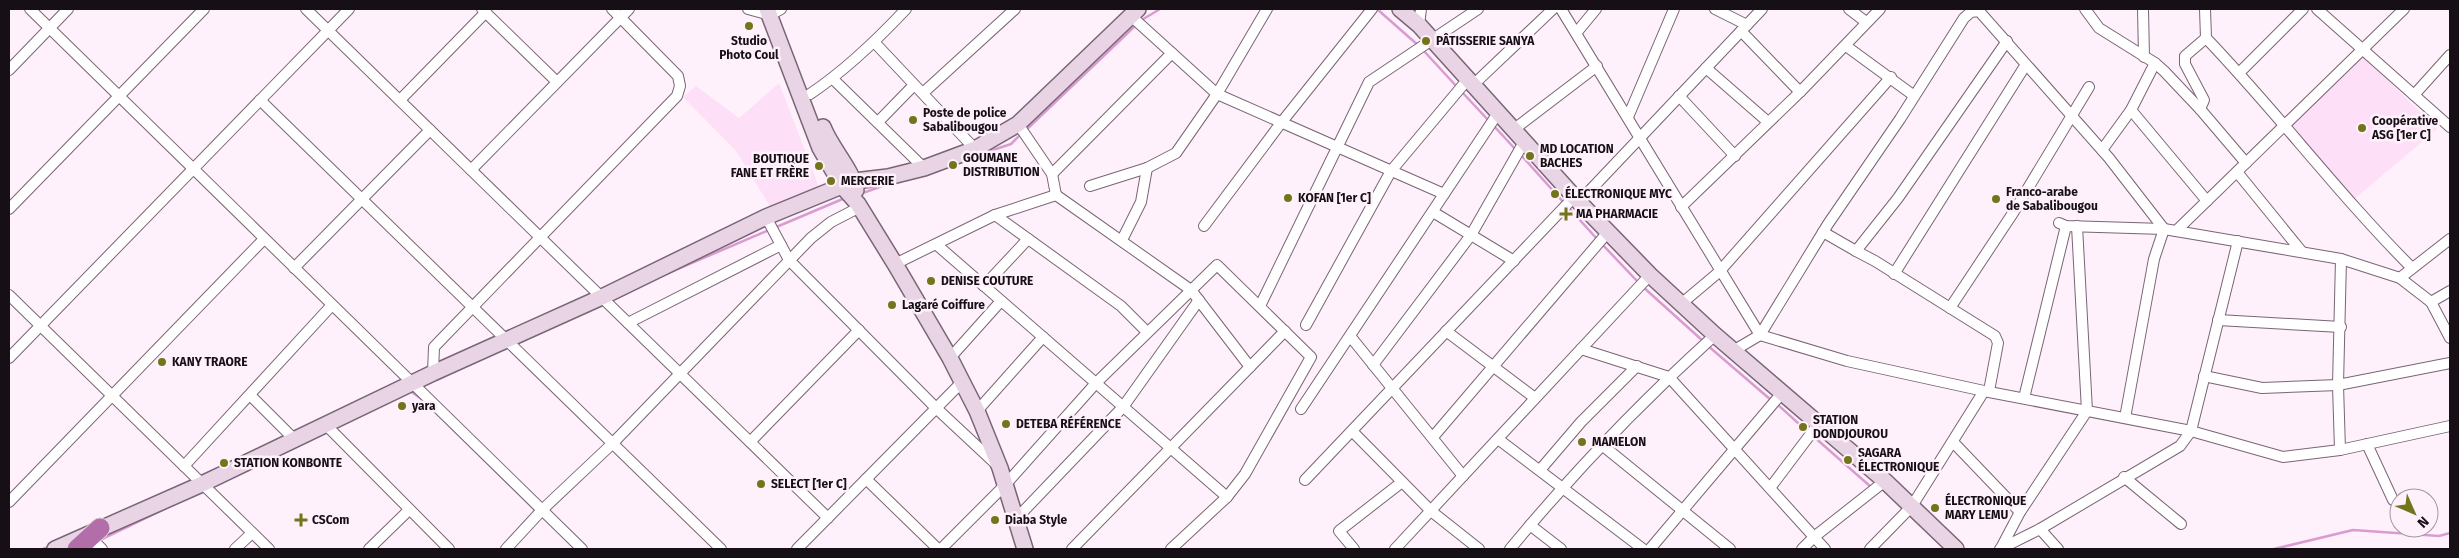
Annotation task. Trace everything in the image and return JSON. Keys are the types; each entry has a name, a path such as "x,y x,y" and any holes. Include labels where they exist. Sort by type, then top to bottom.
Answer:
{"main road":[{"path":"1400,9 1419,25 1577,200 1650,275 1733,351 1885,480 1956,549"},
{"path":"775,10 848,184 950,358 977,412 1006,484 1025,549"},
{"path":"775,10 820,148 848,184"},
{"path":"55,549 85,541 325,424 602,297 766,217 848,184 924,168 975,149 1018,124 1135,12"}],"street":[{"path":"30,9 582,549"},
{"path":"9,70 68,9"},
{"path":"9,209 204,9"},
{"path":"306,9 828,518"},
{"path":"9,358 349,9"},
{"path":"433,373 434,347 677,96 680,86 678,76 612,9"},
{"path":"471,170 629,9"},
{"path":"748,9 775,10"},
{"path":"810,94 832,79 875,42 906,9"},
{"path":"924,93 1015,9"},
{"path":"1090,186 1147,168 1176,153 1217,94 1267,9"},
{"path":"1204,226 1281,123 1372,9"},
{"path":"1419,25 1421,9"},
{"path":"1260,306 1369,82 1478,9"},
{"path":"1306,325 1391,171 1471,82 1553,9"},
{"path":"1561,9 1577,32 1720,272 1760,335 1847,361 2191,431 2283,457 2340,450 2450,426"},
{"path":"1577,32 1596,9"},
{"path":"1628,117 1674,9"},
{"path":"1715,9 1744,28 1800,92"},
{"path":"1305,480 1446,331 1514,261 1641,137 1762,9"},
{"path":"1849,9 1866,22"},
{"path":"1681,207 1800,92 1880,9"},
{"path":"2085,9 2099,28 2155,63 2200,108 2246,163"},
{"path":"2143,9 2144,57"},
{"path":"2204,9 2206,38 2239,73 2370,226 2412,268"},
{"path":"2239,73 2303,9"},
{"path":"2317,9 2450,128"},
{"path":"2176,231 2404,9"},
{"path":"400,100 484,10 557,82"},
{"path":"1733,351 1760,335 1823,232 1900,119 1964,18 1971,12 1979,11 2007,41 2025,66 2102,150 2164,229"},
{"path":"1135,12 1172,53 1217,94 1444,194"},
{"path":"2200,108 2204,100 2185,64 2185,56 2206,38"},
{"path":"1856,251 1898,198 1946,126 2007,41"},
{"path":"875,42 975,149"},
{"path":"1846,46 1913,96"},
{"path":"1052,174 1172,53"},
{"path":"2414,95 2450,55"},
{"path":"2102,150 2131,110 2155,63"},
{"path":"1513,130 1597,66"},
{"path":"1894,274 2025,66"},
{"path":"1706,68 1768,122"},
{"path":"1681,304 1720,272 1890,77"},
{"path":"832,79 924,168"},
{"path":"878,122 914,85"},
{"path":"1950,308 2013,213 2070,116 2090,87"},
{"path":"1680,96 1735,156"},
{"path":"260,100 720,549"},
{"path":"2131,110 2207,201"},
{"path":"1301,409 1498,113"},
{"path":"1018,124 1052,174 1056,195 1190,290 1250,367"},
{"path":"294,268 430,130"},
{"path":"1374,365 1471,235 1524,142"},
{"path":"1122,240 1141,202 1147,168"},
{"path":"2237,172 2302,252"},
{"path":"895,264 995,215 1056,195"},
{"path":"506,549 542,510 612,444 789,260 818,232 859,205"},
{"path":"1433,212 1514,261"},
{"path":"995,215 1121,306 1148,332"},
{"path":"766,217 789,260 936,408 1000,468"},
{"path":"2024,398 2063,224 2164,229 2341,259 2400,278 2431,302 2450,338"},
{"path":"2001,549 2020,512 2087,410 2077,226"},
{"path":"2125,418 2154,259 2164,229"},
{"path":"1432,437 1608,232"},
{"path":"1823,232 1995,336 1998,343 1987,391 1912,506 1870,549"},
{"path":"984,286 1028,238"},
{"path":"9,502 264,239"},
{"path":"2400,278 2450,239"},
{"path":"2001,549 2040,529 2124,477 2180,446 2191,431 2238,241"},
{"path":"628,323 781,245"},
{"path":"937,245 1227,497"},
{"path":"2340,450 2338,385 2341,327 2341,259"},
{"path":"866,479 939,549 1006,484 1096,383 1217,265 1311,357 1245,474 1227,497 1170,549"},
{"path":"1395,549 1650,275"},
{"path":"2431,302 2450,291"},
{"path":"9,295 269,549"},
{"path":"1016,519 1123,407 1198,300"},
{"path":"950,358 1001,301"},
{"path":"184,466 332,305"},
{"path":"2218,320 2341,327"},
{"path":"750,442 859,330"},
{"path":"1072,549 1286,331"},
{"path":"1446,331 1535,398"},
{"path":"1510,549 1562,487 1602,445 1669,377 1715,335"},
{"path":"1350,336 1464,476"},
{"path":"977,412 1043,337"},
{"path":"1582,349 1669,377 1825,549"},
{"path":"2204,376 2262,388 2338,385 2450,363"},
{"path":"1540,470 1581,422 1637,366"},
{"path":"797,549 962,382"},
{"path":"1650,549 1782,393"},
{"path":"250,396 294,439"},
{"path":"1770,488 1819,423"},
{"path":"325,424 449,549"},
{"path":"1352,431 1431,511 1479,549"},
{"path":"1498,439 1643,549"},
{"path":"1953,442 2020,512"},
{"path":"2367,444 2389,491"},
{"path":"1602,445 1730,549"},
{"path":"2124,477 2181,524"},
{"path":"1802,549 1814,537 1885,480"},
{"path":"1354,549 1339,531 1402,482"},
{"path":"370,549 409,510"},
{"path":"1530,525 1561,549"},
{"path":"2040,529 2058,549"},
{"path":"235,549 252,533"}],"shaded area":[{"name":"Coopérative ASG [1er C]","path":"2363,55 2437,129 2352,201 2286,126"},
{"path":"779,83 819,187 771,208 736,151 683,97 696,86 739,118"}],"waterway":[{"path":"1140,21 1160,9"},
{"path":"1377,9 1419,46"},
{"path":"1026,130 1136,25"},
{"path":"1423,50 1458,88"},
{"path":"1462,92 1489,121"},
{"path":"1493,125 1516,150"},
{"path":"981,154 1011,144 1022,133"},
{"path":"1520,154 1565,204"},
{"path":"860,194 888,184"},
{"path":"774,228 845,198"},
{"path":"1569,208 1597,239"},
{"path":"666,274 769,230"},
{"path":"1601,243 1638,282"},
{"path":"1642,286 1703,341"},
{"path":"1707,345 1771,400"},
{"path":"421,387 445,376"},
{"path":"409,390 427,403"},
{"path":"1776,403 1809,433"},
{"path":"450,426 537,512"},
{"path":"1813,436 1871,487"},
{"path":"198,477 216,469"},
{"path":"100,540 179,502"},
{"path":"2274,549 2353,530 2439,536 2450,533"},
{"path":"43,549 51,546"}],"place":[{"name":"Studio Photo Coul","path":"749,26"},
{"name":"PÂTISSERIE SANYA","path":"1426,41"},
{"name":"Poste de police Sabalibougou","path":"913,120"},
{"name":"Coopérative ASG [1er C]","path":"2362,128"},
{"name":"MD LOCATION BACHES","path":"1530,156"},
{"name":"GOUMANE DISTRIBUTION","path":"953,165"},
{"name":"BOUTIQUE FANE ET FRÈRE","path":"819,166"},
{"name":"MERCERIE","path":"831,181"},
{"name":"ÉLECTRONIQUE MYC","path":"1555,194"},
{"name":"KOFAN [1er C]","path":"1288,198"},
{"name":"Franco-arabe de Sabalibougou","path":"1996,199"},
{"name":"MA PHARMACIE","path":"1566,214"},
{"name":"DENISE COUTURE","path":"931,281"},
{"name":"Lagaré Coiffure","path":"892,305"},
{"name":"KANY TRAORE","path":"162,362"},
{"name":"yara","path":"402,406"},
{"name":"DETEBA RÉFÉRENCE","path":"1006,424"},
{"name":"STATION DONDJOUROU","path":"1803,427"},
{"name":"MAMELON","path":"1582,442"},
{"name":"SAGARA ÉLECTRONIQUE","path":"1848,460"},
{"name":"STATION KONBONTE","path":"224,463"},
{"name":"SELECT [1er C]","path":"761,484"},
{"name":"ÉLECTRONIQUE MARY LEMU","path":"1935,508"},
{"name":"CSCom","path":"301,520"},
{"name":"Diaba Style","path":"995,520"}]}
